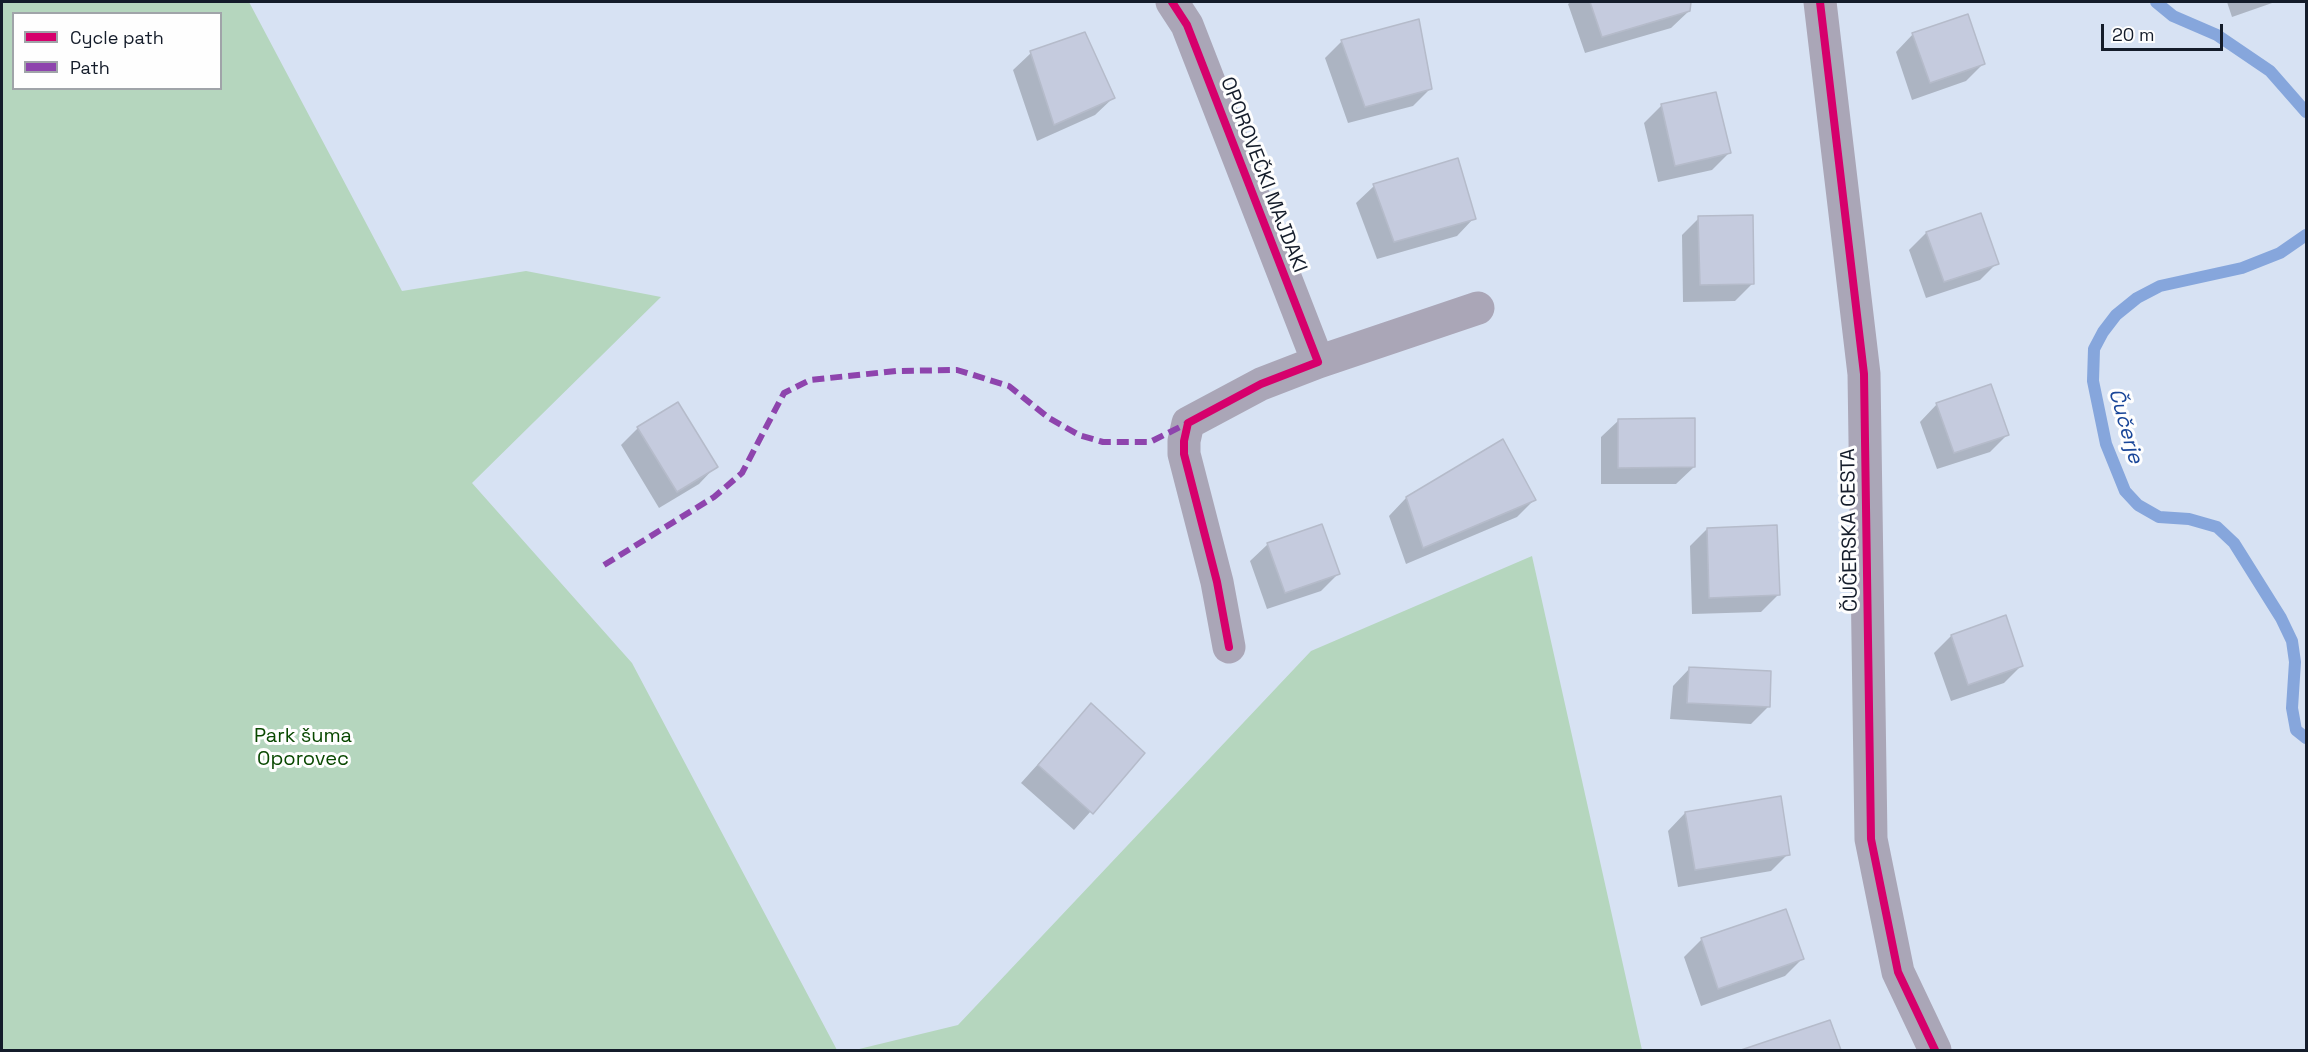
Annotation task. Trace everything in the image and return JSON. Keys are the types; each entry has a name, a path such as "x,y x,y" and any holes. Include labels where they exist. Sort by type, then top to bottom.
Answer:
{"street":[{"name":"OPOROVEČKI MAJDAKI","path":"1172,2 1187,25 1318,362"},
{"name":"ČUČERSKA CESTA","path":"1820,2 1864,374 1871,839 1898,972 1935,1050"},
{"path":"1229,647 1217,582 1184,454 1188,423 1261,384 1318,362 1478,308"}],"green space":[{"name":"Park šuma Oporovec","path":"2,2 249,2 402,291 526,271 661,297 472,483 632,663 837,1050 2,1050"},
{"path":"1532,556 1642,1050 855,1050 958,1025 1311,651"}],"building":[{"path":"1590,2 1691,2 1690,11 1602,37"},
{"path":"1968,14 1985,64 1930,83 1912,33"},
{"path":"1419,19 1432,89 1365,107 1341,40"},
{"path":"1085,32 1115,98 1054,125 1030,51"},
{"path":"1716,92 1731,153 1675,166 1661,104"},
{"path":"1458,158 1476,219 1394,242 1373,184"},
{"path":"1981,213 1999,264 1944,282 1926,232"},
{"path":"1753,215 1754,284 1700,285 1698,216"},
{"path":"1991,384 2009,435 1954,453 1936,403"},
{"path":"678,402 718,467 677,492 637,427"},
{"path":"1695,418 1695,467 1618,468 1618,419"},
{"path":"1503,439 1536,500 1423,548 1406,497"},
{"path":"1322,524 1340,574 1285,593 1267,543"},
{"path":"1777,525 1780,595 1709,598 1707,528"},
{"path":"2006,615 2023,666 1968,685 1951,635"},
{"path":"1689,667 1771,671 1770,707 1687,703"},
{"path":"1091,703 1145,753 1093,814 1038,765"},
{"path":"1781,796 1790,855 1695,870 1685,812"},
{"path":"1786,909 1804,959 1718,989 1701,938"},
{"path":"1830,1020 1841,1050 1741,1050"}],"waterway":[{"name":"Čučerje","path":"2156,2 2173,16 2217,35 2270,71 2306,112"},
{"name":"Čučerje","path":"2306,235 2280,253 2242,268 2160,286 2137,298 2116,315 2103,332 2094,349 2093,381 2106,444 2125,491 2138,505 2159,517 2189,519 2217,527 2234,543 2281,618 2292,641 2295,662 2292,708 2296,730 2306,738"}],"marked path":[{"path":"604,565 714,497 742,473 784,393 810,380 896,371 957,370 1009,386 1049,418 1079,435 1103,442 1150,442 1188,423"}],"cycle path":[{"path":"1172,2 1187,25 1318,362 1261,384 1188,423 1184,454 1217,582 1229,647"},
{"path":"1820,2 1864,374 1871,839 1898,972 1935,1050"}]}
